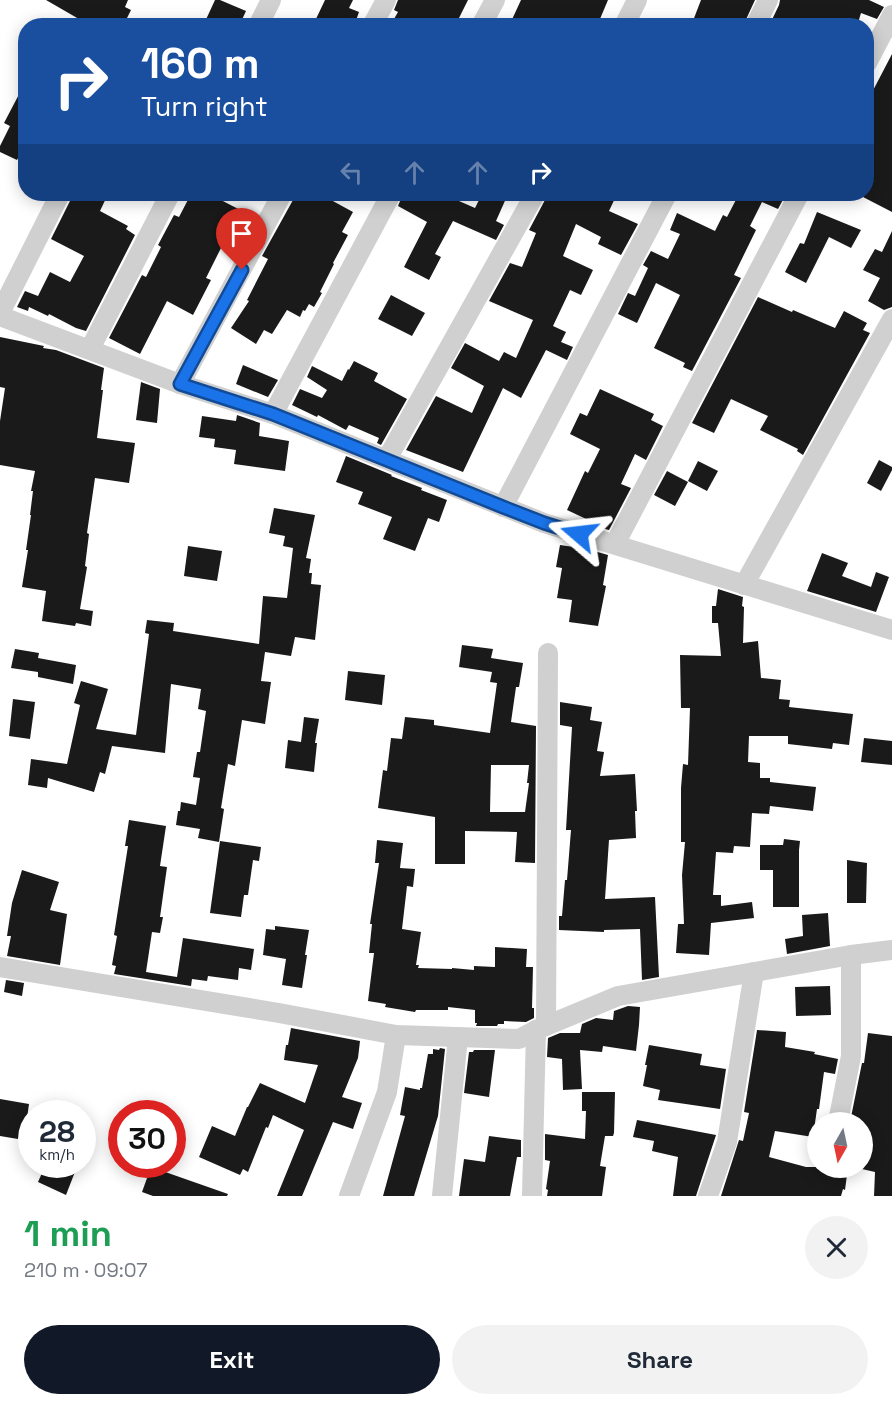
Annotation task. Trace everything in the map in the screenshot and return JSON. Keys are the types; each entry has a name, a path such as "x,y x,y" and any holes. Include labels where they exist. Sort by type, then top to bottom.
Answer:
{"street":[{"path":"262,18 271,0"},
{"path":"376,18 386,0"},
{"path":"485,18 495,0"},
{"path":"628,18 637,0"},
{"path":"759,18 768,0"},
{"path":"874,50 892,15"},
{"path":"57,201 0,315 180,384 273,414 544,523 892,630"},
{"path":"90,350 166,201"},
{"path":"180,384 278,201"},
{"path":"273,414 387,201"},
{"path":"387,459 531,201"},
{"path":"503,507 663,201"},
{"path":"615,544 795,201"},
{"path":"744,585 892,319"},
{"path":"532,1196 541,1028 548,653"},
{"path":"0,967 279,1013 396,1035 519,1040 541,1028 618,996 851,955 892,950"},
{"path":"840,1112 851,1056 851,955"},
{"path":"708,1196 727,1142 754,972"},
{"path":"349,1196 387,1092 396,1035"},
{"path":"442,1196 458,1038"}],"building":[{"path":"46,0 128,0 125,7 131,10 127,18 77,18"},
{"path":"215,0 246,11 243,18 207,18"},
{"path":"325,0 353,0 349,8 359,12 357,18 316,18"},
{"path":"398,0 468,0 459,18 395,18 398,12 394,10"},
{"path":"521,0 608,0 600,18 513,18"},
{"path":"701,0 755,0 747,18 694,18"},
{"path":"780,0 869,0 884,7 877,19 861,13 859,18 773,18"},
{"path":"892,54 892,212 871,201 874,201 874,89"},
{"path":"18,96 17,160 0,152 0,146 10,126 4,123"},
{"path":"70,201 105,201 100,211 128,226 126,229 135,235 86,331 29,307 28,311 17,307 25,291 38,296 50,272 70,282 84,256 51,239"},
{"path":"187,201 223,201 246,213 232,241 226,238 206,278 211,280 193,315 167,301 140,354 109,338 142,275 146,277 161,247 158,245 174,215 179,217"},
{"path":"292,201 333,201 353,212 342,232 348,235 314,307 309,304 300,317 287,310 272,334 264,330 256,344 231,328 249,301 247,300 268,259 262,256"},
{"path":"400,201 459,201 475,208 478,201 505,201 496,221 504,225 496,240 453,221 435,254 441,257 429,280 404,267 427,222 398,206"},
{"path":"544,201 614,201 609,211 638,224 621,255 598,244 601,237 576,224 563,256 593,270 581,295 570,290 553,326 566,332 561,342 573,347 567,360 546,350 521,398 503,388 463,472 406,450 436,396 472,413 484,386 451,368 465,343 499,361 504,352 516,358 533,320 489,301 510,263 522,267 536,233 529,230"},
{"path":"735,201 782,201 778,209 762,202 750,226 756,230 734,275 741,278 692,371 683,367 685,363 654,348 680,295 656,283 637,323 618,314 628,293 635,296 648,268 643,265 651,251 668,259 680,234 670,230 677,213 715,231 723,215 727,217"},
{"path":"817,212 861,230 851,248 829,237 806,283 785,272 800,243 804,244"},
{"path":"892,231 892,307 884,310 868,301 880,278 863,270 875,249 882,252"},
{"path":"391,295 425,313 412,336 378,319"},
{"path":"758,297 835,328 844,311 867,323 863,330 870,333 803,455 797,451 798,449 760,430 768,416 731,399 714,433 692,423"},
{"path":"0,337 44,346 43,348 56,350 104,368 97,438 135,443 129,483 95,478 87,533 89,534 85,566 87,567 80,609 93,611 91,626 42,621 46,591 22,587 28,550 26,550 33,491 31,491 35,471 0,465 0,421 5,388 0,387"},
{"path":"354,361 378,373 374,381 407,399 381,445 377,443 379,438 349,425 346,430 318,415 317,417 292,405 300,389 322,398 327,390 307,377 312,366 342,381"},
{"path":"243,365 278,380 268,397 236,384"},
{"path":"141,382 160,389 157,423 136,420"},
{"path":"600,389 654,414 651,420 663,426 646,460 635,454 621,484 631,488 609,530 598,527 599,525 567,510 585,471 588,473 600,449 570,434 580,413 587,416"},
{"path":"237,415 260,423 259,436 289,441 285,471 234,464 236,450 214,447 215,439 199,437 202,416 236,421"},
{"path":"346,456 447,500 439,522 428,518 415,551 383,539 392,517 358,504 363,492 336,482"},
{"path":"879,460 892,467 881,491 867,483"},
{"path":"698,461 718,471 707,491 688,481"},
{"path":"667,471 688,482 675,506 654,495"},
{"path":"274,508 315,515 306,558 311,559 309,573 312,573 311,584 321,585 315,640 295,637 291,656 265,652 261,681 271,682 265,724 242,720 235,766 228,764 221,808 224,809 219,842 198,838 200,829 176,825 181,802 196,805 200,778 193,777 197,752 200,752 206,711 198,709 201,689 171,684 165,753 112,746 105,774 100,772 94,792 48,778 47,788 28,785 31,759 67,764 80,705 74,703 81,681 108,689 96,729 136,735 149,634 145,633 147,620 174,623 173,631 259,644 263,596 287,598 293,548 283,546 285,536 269,533"},
{"path":"560,545 608,555 603,585 606,586 598,626 569,622 572,600 557,598 562,568 556,567"},
{"path":"188,546 222,551 217,581 184,576"},
{"path":"822,553 848,563 842,576 871,587 876,572 889,577 876,612 807,591"},
{"path":"718,589 743,597 743,643 758,641 761,678 781,680 779,699 790,700 789,707 853,714 849,745 833,743 832,749 788,744 788,736 749,736 748,762 760,763 760,778 770,778 770,782 816,787 813,811 770,806 769,814 752,813 750,847 734,846 733,853 716,852 713,895 721,895 721,906 752,902 754,918 711,923 709,955 676,953 678,924 684,924 682,875 685,842 681,842 681,788 683,764 688,765 690,708 681,708 680,655 721,656 718,623 712,623 712,606 716,606"},
{"path":"462,645 493,649 491,658 523,663 519,687 516,687 511,722 536,726 535,863 515,862 517,832 465,831 465,864 435,864 435,817 378,808 383,770 387,771 391,738 402,739 405,717 434,720 434,725 490,733 497,683 490,682 492,672 459,667","holes":["491,765 529,765 525,812 490,812"]},
{"path":"15,649 39,653 38,658 76,665 73,684 38,677 38,672 11,668"},
{"path":"348,671 385,675 382,705 345,700"},
{"path":"13,699 35,702 30,739 9,736"},
{"path":"560,702 592,707 590,720 602,722 597,751 604,752 600,776 635,774 636,838 609,840 605,899 655,897 659,977 642,980 640,929 604,930 604,932 559,930 559,916 562,916 565,880 567,880 571,830 566,830 572,727 560,725"},
{"path":"304,717 319,719 314,772 285,768 288,740 301,742"},
{"path":"864,738 892,741 892,765 861,762"},
{"path":"129,820 166,826 160,866 167,867 160,917 163,917 160,933 152,932 146,972 177,977 183,938 254,949 251,970 239,968 238,980 208,976 207,981 192,979 191,986 114,974 116,966 112,965 117,936 114,935 128,846 125,846"},
{"path":"784,839 800,841 799,907 773,907 773,870 760,870 760,845 783,845"},
{"path":"377,840 403,843 400,868 415,869 413,887 407,886 402,929 421,932 416,965 419,965 418,968 474,970 474,966 495,967 495,947 527,949 526,967 533,967 532,1008 534,1008 534,1018 526,1022 504,1021 504,1024 497,1026 476,1026 475,1010 448,1007 448,1010 416,1010 415,1012 385,1007 386,1004 368,1001 374,953 369,953 372,924 370,924 379,863 375,863"},
{"path":"220,841 261,847 259,861 253,860 248,895 244,895 241,917 210,913"},
{"path":"847,860 867,863 866,903 847,903"},
{"path":"22,870 59,882 50,910 67,914 60,965 7,956 11,936 7,936 12,903"},
{"path":"828,913 830,946 787,954 785,939 803,936 802,915"},
{"path":"275,926 309,930 302,988 282,985 286,959 263,955 266,929 275,930"},
{"path":"6,980 24,983 22,996 4,992"},
{"path":"830,986 831,1015 796,1016 795,987"},
{"path":"628,1006 640,1007 636,1051 603,1046 602,1052 580,1050 582,1089 563,1090 562,1059 547,1057 548,1038 560,1033 580,1033 582,1024 596,1018 613,1020 614,1011"},
{"path":"291,1028 360,1041 358,1058 342,1097 362,1103 353,1129 333,1122 302,1196 277,1196 304,1130 273,1115 248,1172 243,1169 240,1175 199,1157 212,1126 235,1136 260,1083 305,1103 318,1065 284,1060"},
{"path":"757,1030 786,1032 785,1047 838,1059 835,1074 824,1072 819,1109 817,1112 807,1112 807,1136 775,1131 769,1157 807,1167 807,1178 847,1178 845,1190 843,1189 841,1196 721,1196 739,1140 743,1141 749,1113 744,1112"},
{"path":"868,1033 892,1036 892,1196 874,1196 873,1112 852,1112 862,1063 864,1063"},
{"path":"649,1045 702,1054 700,1065 726,1069 720,1109 658,1100 660,1090 643,1086"},
{"path":"440,1048 445,1049 438,1116 414,1196 383,1196 405,1116 400,1115 405,1087 420,1090 422,1088 428,1054 433,1054 433,1049 439,1050"},
{"path":"495,1050 489,1097 464,1093 469,1052"},
{"path":"582,1092 615,1092 614,1133 613,1136 605,1136 600,1166 606,1167 602,1196 547,1196 550,1161 545,1160 545,1134 585,1139 586,1111 582,1111"},
{"path":"0,1099 18,1102 18,1139 0,1136"},
{"path":"637,1120 716,1135 696,1196 673,1196 678,1157 652,1151 654,1141 633,1137"},
{"path":"489,1136 521,1140 521,1157 517,1157 510,1196 459,1196 464,1159 485,1162"},
{"path":"40,1178 73,1178 66,1195 38,1182"},
{"path":"147,1178 182,1178 228,1194 227,1196 153,1196 142,1192"}],"route":[{"path":"242,270 180,384 273,414 503,507 579,534"}]}
